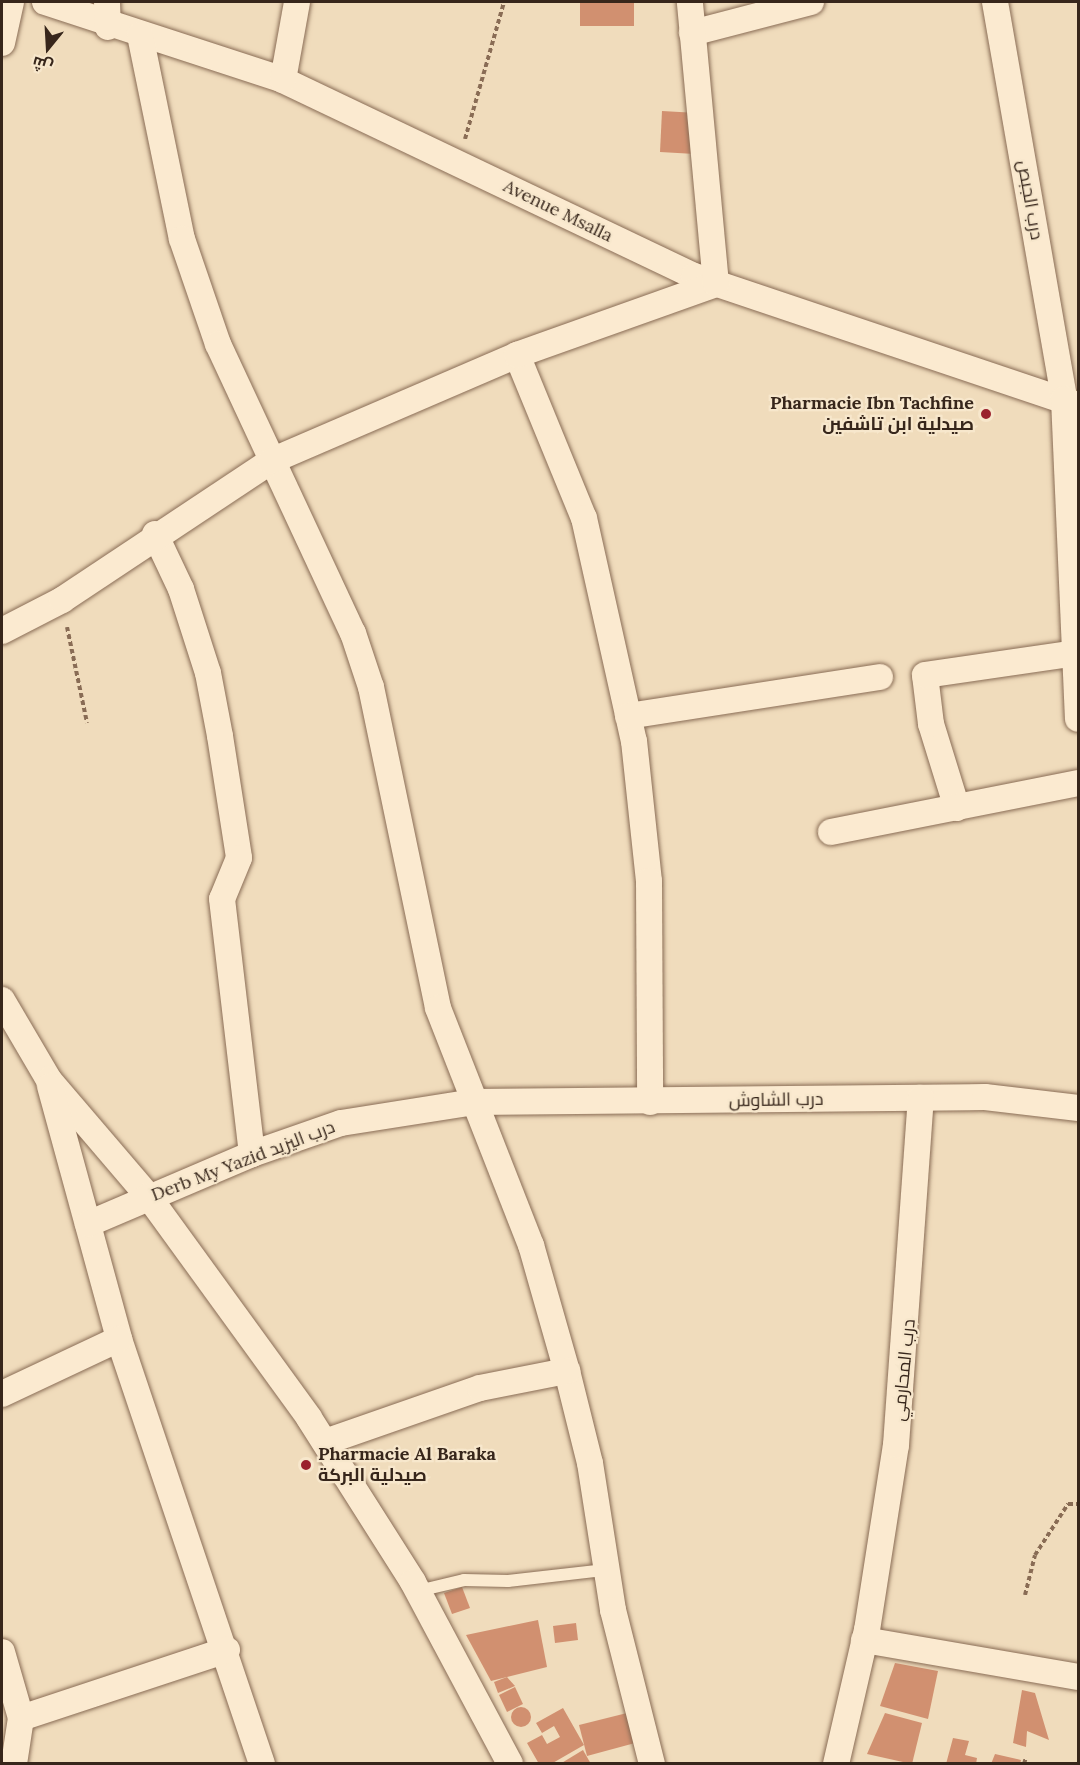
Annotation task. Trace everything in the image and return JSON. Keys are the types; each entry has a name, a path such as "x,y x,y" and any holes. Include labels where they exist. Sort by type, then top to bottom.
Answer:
{"street":[{"path":"2,43 11,2"},
{"name":"Avenue Msalla","path":"45,2 108,27 283,80 716,284 1071,402"},
{"path":"107,2 108,27"},
{"path":"283,80 297,2"},
{"path":"2,631 62,600 154,534 270,461 517,355 716,284 690,2"},
{"path":"692,33 812,2"},
{"name":"درب الجبص","path":"996,2 1071,402 1078,719"},
{"path":"140,35 182,239 218,344 270,461 341,606 371,687 438,1008 531,1245 567,1371 590,1463 605,1570 652,1764"},
{"path":"517,355 584,518 628,716 649,881 650,1102"},
{"path":"154,534 181,589 205,663 220,736 239,858 222,899 252,1154"},
{"path":"957,808 931,724 925,675 1076,653"},
{"path":"628,716 880,677"},
{"path":"831,832 1078,783"},
{"path":"2,1000 49,1080 148,1196 325,1442 418,1591 510,1764"},
{"path":"49,1080 119,1339 227,1650 262,1764"},
{"name":"درب المحارمي","path":"836,1764 864,1640 896,1445 912,1279 921,1098"},
{"name":"درب الشاوش","path":"473,1102 1004,1098 1078,1108"},
{"name":"Derb My Yazid درب اليزيد","path":"88,1224 148,1196 252,1154 341,1123 473,1102"},
{"path":"2,1394 119,1339"},
{"path":"325,1442 480,1388 567,1371"},
{"path":"864,1640 1078,1677"},
{"path":"21,1718 227,1650"},
{"path":"2,1652 21,1718 14,1764"}],"lane":[{"path":"418,1591 464,1580 508,1581 605,1570"}],"path":[{"path":"458,163 504,2"},
{"path":"62,600 87,723"},
{"path":"1025,1596 1035,1555 1068,1504 1078,1504"},
{"path":"1024,1764 1026,1757"}],"building":[{"path":"634,2 634,26 580,26 580,3"},
{"path":"662,111 697,113 695,154 660,152"},
{"path":"462,1587 470,1608 452,1614 444,1593"},
{"path":"538,1620 547,1667 491,1681 466,1635"},
{"path":"576,1623 578,1640 555,1643 553,1626"},
{"path":"895,1663 938,1671 928,1719 880,1706"},
{"path":"507,1677 515,1686 498,1693 494,1682"},
{"path":"515,1687 523,1704 507,1712 499,1695"},
{"path":"1022,1690 1035,1693 1049,1740 1027,1731 1026,1747 1013,1743"},
{"path":"521,1707 528,1710 531,1717 528,1724 521,1727 514,1724 511,1717 514,1710"},
{"path":"563,1708 584,1745 551,1764 539,1764 527,1743 542,1735 547,1744 560,1737 554,1726 542,1733 536,1723"},
{"path":"627,1713 635,1743 587,1756 579,1725"},
{"path":"885,1713 922,1723 912,1764 867,1754"},
{"path":"953,1738 969,1741 965,1755 977,1758 976,1764 946,1764"},
{"path":"583,1750 591,1764 560,1764"},
{"path":"995,1754 1021,1760 1020,1764 991,1764"}],"place":[{"name":"Pharmacie Ibn Tachfine صيدلية ابن تاشفين","path":"986,414"},
{"name":"Pharmacie Al Baraka صيدلية البركة","path":"306,1465"}]}
